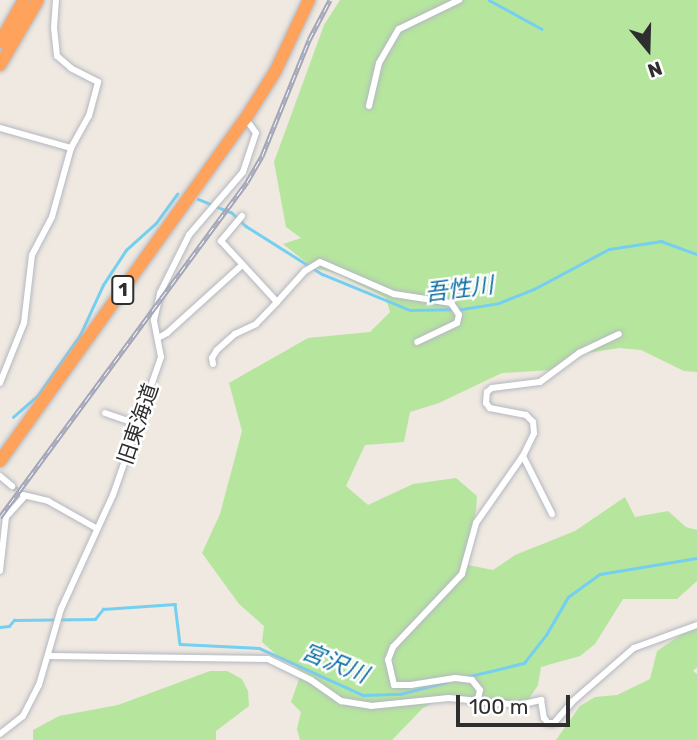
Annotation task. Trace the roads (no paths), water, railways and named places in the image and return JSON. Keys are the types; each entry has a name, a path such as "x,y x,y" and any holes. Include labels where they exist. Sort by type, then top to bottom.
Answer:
{"highway":[{"path":"0,42 24,0"},
{"path":"0,65 38,0"},
{"name":"1","path":"0,461 246,118 275,72 309,0"}],"street":[{"path":"0,383 24,323 32,255 52,217 71,148 89,116 98,82 71,68 57,56 54,28 56,0"},
{"path":"369,106 379,63 399,29 459,0"},
{"name":"旧東海道","path":"0,734 23,716 31,705 58,622 96,528 113,495 161,357 156,307 189,235 243,173 256,133 246,118"},
{"path":"0,128 71,148"},
{"path":"242,216 220,241 277,302"},
{"path":"213,364 212,358 217,350 236,334 256,324 305,271 320,262 394,294 451,303 458,315 457,323 417,342"},
{"path":"158,338 167,333 242,265"},
{"path":"477,703 480,690 472,680 455,678 394,685 388,660 393,647 463,574 476,523 523,456 534,433 533,422 526,415 490,408 486,403 487,392 492,388 540,382 589,347 619,334"},
{"path":"105,413 137,424"},
{"path":"523,456 552,514"},
{"path":"0,476 12,486"},
{"path":"0,571 6,517 24,496 48,500 96,528"},
{"path":"49,656 268,659 311,680 341,701 371,706 449,698 477,703 519,705 541,700 544,718 548,723 554,723 573,701 634,648 697,625"}],"waterway":[{"path":"489,0 542,29"},
{"name":"吾性川","path":"13,417 38,395 80,335 103,285 126,250 156,223 177,194"},
{"name":"吾性川","path":"198,199 231,212 246,226 322,274 410,310 462,309 499,303 534,289 609,249 661,241 697,254"},
{"name":"宮沢川","path":"466,677 524,663 546,635 568,597 600,574 697,558"},
{"name":"宮沢川","path":"0,627 9,626 14,620 95,619 103,609 175,604 180,644 259,648 363,695 400,694 446,682"}],"tunnel":[{"path":"12,486 23,495"}],"railway":[{"path":"0,517 247,182 262,156 309,40 330,0"}]}
